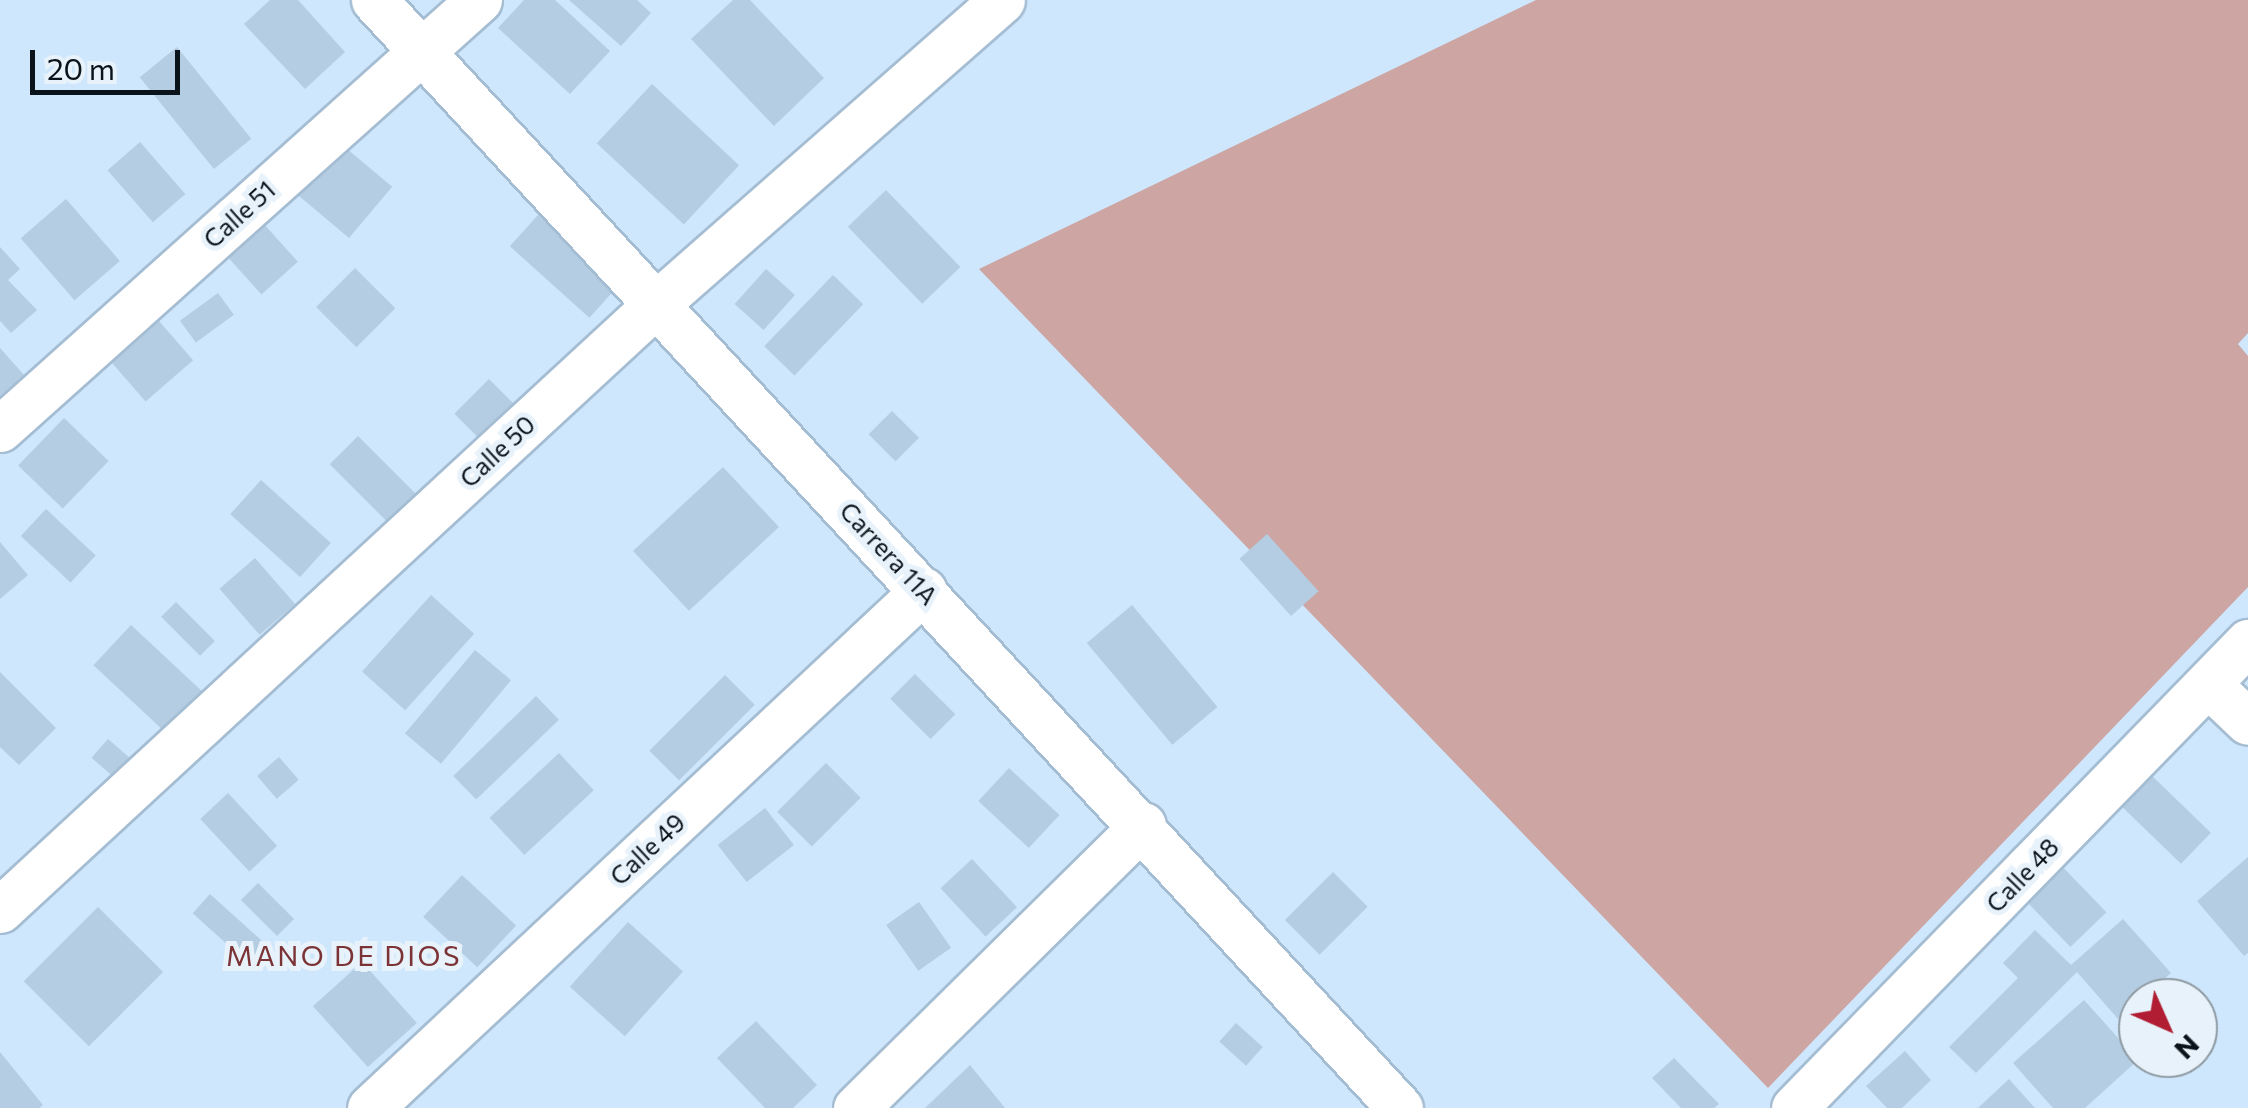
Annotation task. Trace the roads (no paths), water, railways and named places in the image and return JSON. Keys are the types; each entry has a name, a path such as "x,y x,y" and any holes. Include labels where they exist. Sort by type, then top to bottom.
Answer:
{"street":[{"name":"Carrera 11A","path":"374,0 418,53 1143,825 1387,1103"},
{"name":"Calle 51","path":"0,428 479,0"},
{"name":"Calle 50","path":"0,910 654,306 1002,0"},
{"name":"Calle 49","path":"370,1108 924,590"},
{"name":"Calle 48","path":"1794,1108 2248,642"},
{"path":"2208,684 2248,722"},
{"path":"856,1108 1143,825"}],"district":[{"name":"MANO DE DIOS","path":"344,955"}]}
